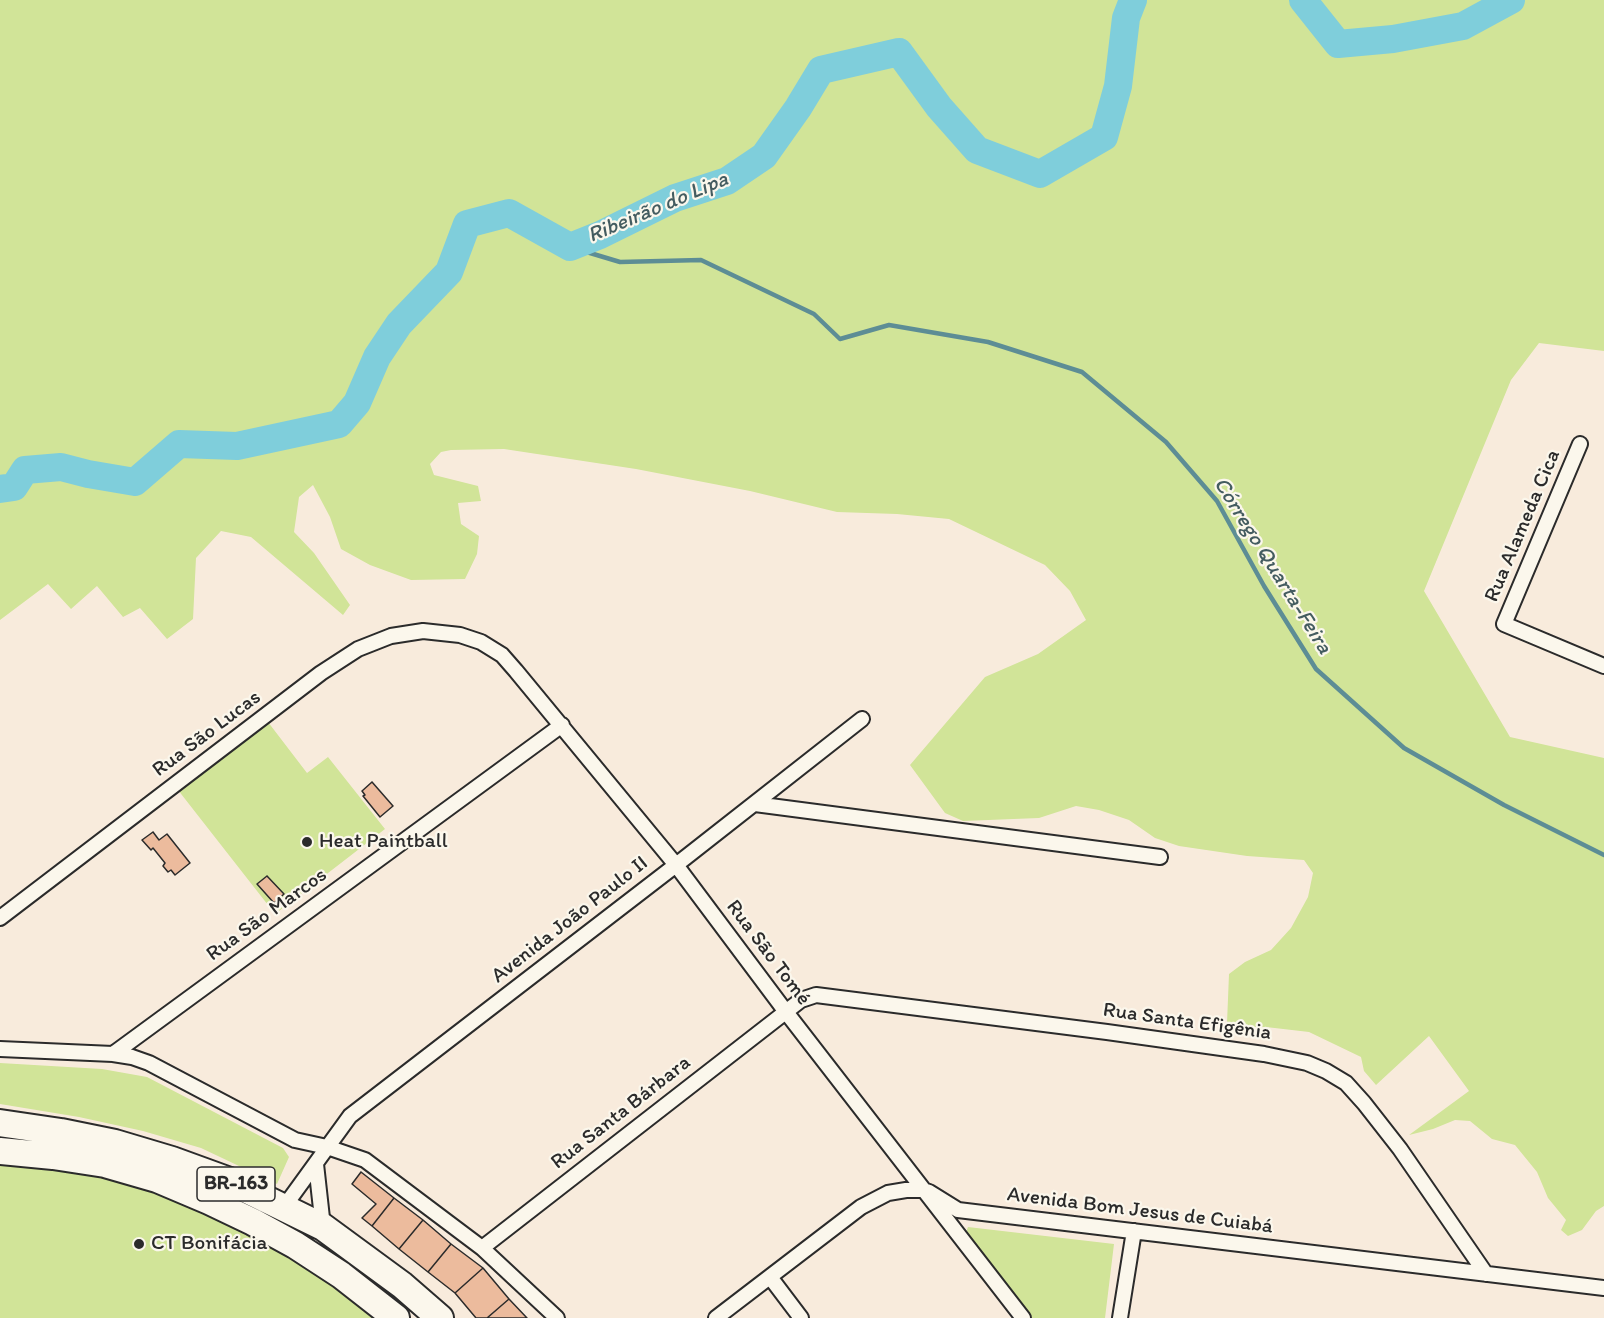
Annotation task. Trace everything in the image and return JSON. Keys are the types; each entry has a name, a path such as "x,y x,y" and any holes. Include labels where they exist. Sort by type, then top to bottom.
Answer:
{"highway":[{"name":"BR-163","path":"0,1123 115,1143 227,1180 323,1227 402,1285 440,1318"},
{"name":"BR-163","path":"0,1151 105,1164 157,1179 253,1222 295,1245 341,1275 396,1318"}],"street":[{"name":"Rua Alameda Cica","path":"1580,444 1503,624 1604,666"},
{"name":"Rua São Lucas","path":"0,918 321,673 358,649 391,636 423,631 460,635"},
{"name":"Rua São Tomé","path":"460,635 481,642 502,656 562,725 676,865 786,1012 1023,1318"},
{"name":"Avenida João Paulo II","path":"284,1207 350,1116 862,719"},
{"name":"Rua São Marcos","path":"113,1054 562,725"},
{"path":"755,804 1160,857"},
{"name":"Rua Santa Efigênia","path":"786,1012 801,1000 816,995 1107,1032 1264,1054 1307,1063 1346,1083 1364,1103 1400,1149 1486,1274"},
{"name":"Rua Santa Bárbara","path":"482,1248 786,1012"},
{"path":"0,1049 113,1054 132,1057 149,1063 295,1140 347,1153 374,1166 482,1248 557,1318"},
{"path":"316,1164 323,1227"},
{"path":"716,1318 861,1207 888,1193 923,1190"},
{"name":"Avenida Bom Jesus de Cuiabá","path":"923,1190 958,1210 1604,1288"},
{"path":"1120,1318 1134,1231"},
{"path":"770,1277 801,1318"}],"green space":[{"path":"0,0 1604,0 1604,351 1539,343 1511,380 1424,591 1510,737 1604,758 1604,1206 1596,1211 1582,1230 1568,1236 1561,1230 1566,1220 1548,1198 1537,1172 1515,1145 1492,1139 1470,1121 1455,1120 1409,1135 1469,1091 1429,1036 1376,1085 1364,1071 1361,1057 1309,1032 1266,1027 1238,1027 1227,1023 1229,974 1245,962 1271,950 1291,928 1308,897 1313,873 1304,860 1247,856 1179,846 1155,838 1129,820 1099,810 1076,806 1039,818 963,821 945,813 910,765 985,677 1038,654 1086,620 1070,591 1045,565 949,519 837,512 750,491 636,469 504,449 451,450 441,452 430,464 434,475 478,486 481,501 458,503 461,524 479,536 477,554 465,579 411,580 370,565 341,549 330,517 313,485 299,497 294,532 314,553 350,605 343,615 251,537 221,531 196,558 193,619 167,639 140,608 123,617 97,586 71,609 48,584 0,620"},
{"path":"268,722 307,773 328,757 385,829 275,914 178,790"},
{"path":"0,1063 102,1069 147,1077 283,1148 289,1157 277,1184 201,1148 143,1131 79,1117 0,1104"},
{"name":"CT Bonifácia","path":"0,1159 105,1175 184,1200 259,1233 384,1318 0,1318"},
{"path":"968,1227 1114,1244 1105,1318 1032,1318 964,1238"}],"building":[{"path":"372,782 393,806 380,817 363,796 365,795 362,791"},
{"path":"153,832 159,840 167,834 190,863 175,875 171,870 168,872 163,866 165,863 153,848 151,850 142,840"},
{"path":"267,876 284,894 274,903 257,884"},
{"path":"361,1172 394,1198 372,1226 362,1218 376,1204 352,1184"},
{"path":"394,1198 423,1220 399,1249 372,1226"},
{"path":"423,1220 451,1244 428,1272 399,1249"},
{"path":"451,1244 483,1268 455,1293 428,1272"},
{"path":"483,1268 509,1299 487,1318 476,1318 455,1293"},
{"path":"509,1299 527,1318 487,1318"}],"waterway":[{"name":"Ribeirão do Lipa","path":"0,489 14,487 25,470 61,467 135,482 179,444 237,446 339,424 357,403 377,357 399,324 449,272 467,224 509,213 570,247 600,235 675,198 727,181 764,156 798,108 821,70 899,52 939,107 977,150 1040,174 1104,137 1118,86 1126,18 1133,0"},
{"name":"Ribeirão do Lipa","path":"1303,0 1338,44 1393,39 1463,26 1511,0"},
{"name":"Córrego Quarta-Feira","path":"570,247 620,262 701,260 814,314 840,339 889,325 988,342 1082,372 1166,442 1217,501 1264,586 1316,669 1404,748 1504,805 1604,855"}],"place":[{"name":"Heat Paintball","path":"307,842"},
{"name":"CT Bonifácia","path":"139,1244"}]}
